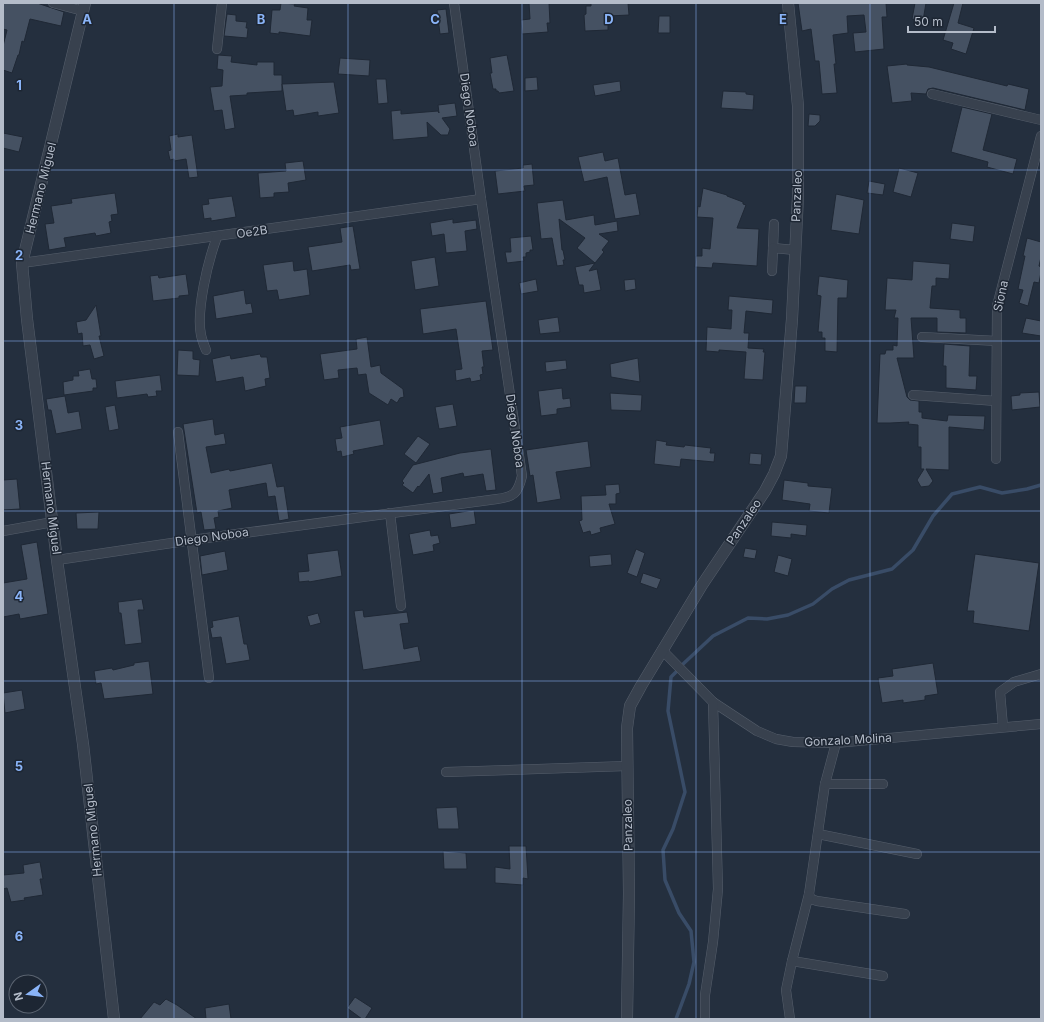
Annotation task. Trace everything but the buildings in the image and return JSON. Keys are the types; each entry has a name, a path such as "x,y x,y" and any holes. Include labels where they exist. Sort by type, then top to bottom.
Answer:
{"street":[{"path":"53,3 84,7"},
{"path":"217,49 222,3"},
{"name":"Diego Noboa","path":"57,560 192,540 507,498 514,495 520,486 522,476 454,3"},
{"name":"Panzaleo","path":"627,1019 629,893 627,728 630,706 702,585 764,491 774,474 781,456 792,319 798,196 798,109 788,3"},
{"name":"Hermano Miguel","path":"84,7 22,263 27,319 57,560 83,744 114,1019"},
{"path":"932,94 1041,120"},
{"name":"Siona","path":"996,459 996,341 998,306 1041,136"},
{"name":"Oe2B","path":"22,263 481,199"},
{"path":"772,271 774,224"},
{"path":"206,350 201,334 201,312 206,278 217,237"},
{"path":"773,248 795,250"},
{"path":"922,337 996,341"},
{"path":"913,395 996,401"},
{"path":"178,432 209,678"},
{"path":"390,513 401,606"},
{"path":"3,530 53,522"},
{"name":"Gonzalo Molina","path":"662,650 713,702 757,731 776,739 793,742 836,743 1041,724"},
{"path":"1004,727 1000,692 1014,682 1041,674"},
{"path":"705,1019 705,995 713,942 718,889 713,702"},
{"path":"790,1019 786,990 809,894 825,784 836,743"},
{"path":"446,772 627,766"},
{"path":"825,784 883,784"},
{"path":"818,834 917,854"},
{"path":"809,894 811,899 817,902 905,914"},
{"path":"792,962 884,976"}],"waterway":[{"path":"682,665 713,636 748,618 767,619 788,615 813,604 832,589 849,580 892,569 913,550 933,516 952,494 980,487 1002,493 1041,485"},
{"path":"676,1019 689,984 694,962 691,931 679,913 665,880 663,850 673,829 685,792 668,711 671,677 678,670"}]}
